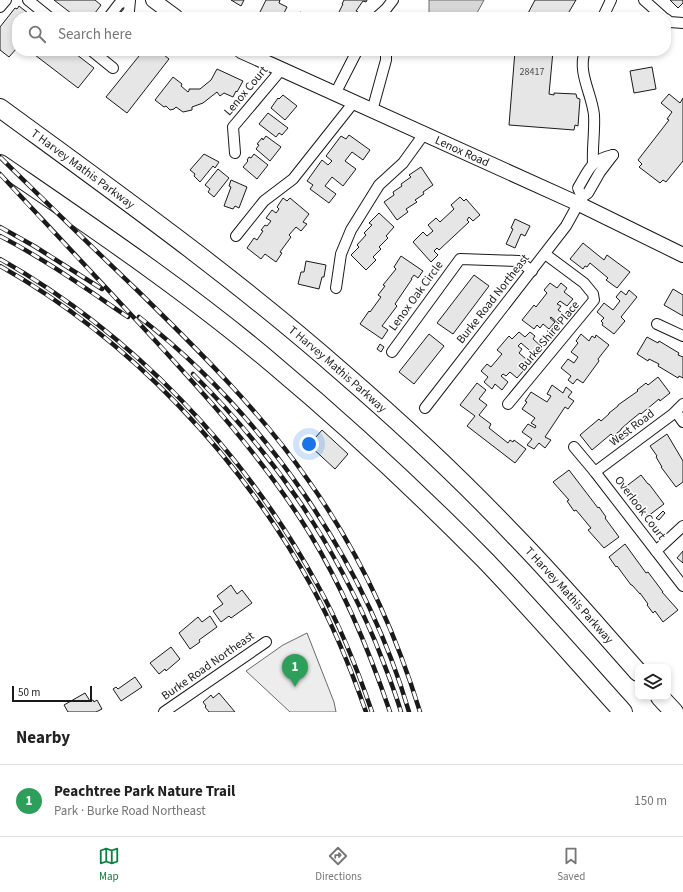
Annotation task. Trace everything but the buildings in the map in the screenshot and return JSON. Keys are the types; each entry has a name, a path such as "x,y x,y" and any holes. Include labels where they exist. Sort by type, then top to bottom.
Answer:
{"highway":[{"name":"T Harvey Mathis Parkway","path":"0,108 167,231 257,301 342,372 430,452 514,535 635,669"},
{"path":"0,164 138,259 183,292 273,363 317,401 403,480 481,556 623,712"},
{"path":"663,700 674,712"}],"street":[{"path":"0,7 6,0"},
{"path":"28,0 44,12"},
{"path":"112,12 119,4 128,0 128,12"},
{"path":"153,0 169,12"},
{"path":"387,12 393,0"},
{"path":"605,12 611,0"},
{"path":"644,0 657,12"},
{"path":"671,22 683,23"},
{"path":"98,56 113,68"},
{"name":"Lenox Road","path":"252,56 424,134 581,201 683,255"},
{"path":"335,94 354,56"},
{"path":"372,111 385,56"},
{"path":"581,201 578,188 592,164 594,114 583,72 583,56"},
{"name":"Lenox Court","path":"235,153 233,127 281,70"},
{"path":"236,236 264,201 293,179 354,102"},
{"path":"336,288 341,254 351,230 379,185 403,163 424,134"},
{"name":"Burke Road Northeast","path":"425,408 566,226 581,201 613,156 601,158 592,164"},
{"path":"587,174 596,179"},
{"name":"Burke Shire Place","path":"508,404 593,304 594,300 593,294 584,283 545,254"},
{"name":"Lenox Oak Circle","path":"392,352 460,259 519,261 532,271"},
{"path":"657,324 683,336"},
{"path":"679,408 683,422"},
{"name":"West Road","path":"596,472 679,408"},
{"name":"Overlook Court","path":"574,447 596,472 683,586"},
{"path":"656,551 683,526"},
{"name":"Burke Road Northeast","path":"164,712 266,642"}],"shaded area":[{"path":"429,0 484,0 478,12 429,12"},
{"path":"307,633 334,702 336,712 290,712 246,671 283,645"}],"railway":[{"path":"0,157 207,360 250,406 308,480 343,534 359,563 387,621 420,712"},
{"path":"0,174 184,372 251,450 272,477 310,534 334,577 355,621 390,712"},
{"path":"0,227 34,246 102,289"},
{"path":"0,236 81,285 128,317"},
{"path":"0,259 49,289 95,323 140,360 181,400 220,442 288,535 317,584 348,647 372,712"},
{"path":"0,266 48,296 94,329 137,366 178,405 216,447 251,492 283,539 312,587 342,648 366,712"},
{"path":"139,317 184,355 227,398 267,444 304,494 337,546 366,600 390,656 409,712"},
{"path":"193,374 249,434 297,498 319,532 358,603 375,641 401,712"}],"place":[{"name":"Peachtree Park Nature Trail","path":"295,687"}]}
